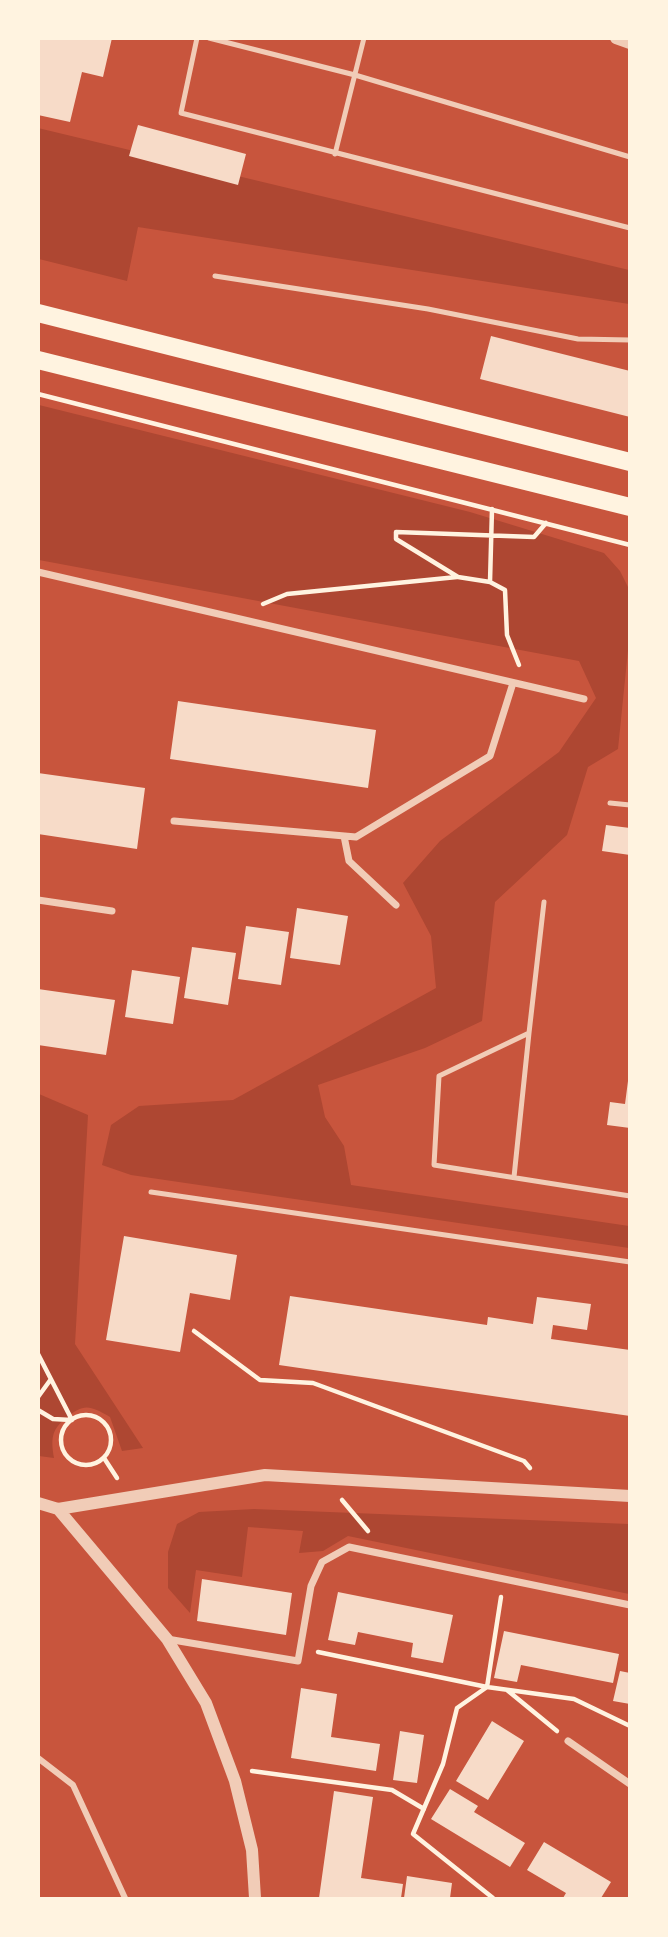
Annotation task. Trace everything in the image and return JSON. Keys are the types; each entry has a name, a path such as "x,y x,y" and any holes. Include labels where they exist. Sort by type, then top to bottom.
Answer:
{"main road":[{"path":"38,313 629,461"},
{"path":"38,360 629,507"}],"street":[{"path":"616,38 629,43"},
{"path":"38,572 584,699"},
{"path":"174,821 356,836 490,755 513,683"},
{"path":"344,835 349,861 396,905"},
{"path":"38,900 112,911"},
{"path":"38,1503 58,1509 265,1475 629,1496"},
{"path":"58,1509 167,1639 206,1703 230,1768 252,1850 255,1899"},
{"path":"167,1639 298,1661 311,1586 322,1562 349,1547 629,1605"},
{"path":"568,1741 629,1784"},
{"path":"38,1758 73,1785 125,1899"}],"lane":[{"path":"197,38 181,113 629,228"},
{"path":"209,38 355,75 629,157"},
{"path":"335,154 364,38"},
{"path":"215,276 428,309 567,338 629,340"},
{"path":"610,803 629,805"},
{"path":"514,1177 544,902"},
{"path":"529,1033 439,1076 434,1165 629,1196"},
{"path":"151,1192 629,1262"}],"path":[{"path":"38,394 629,545"},
{"path":"490,582 492,509"},
{"path":"458,577 396,539 396,532 534,537 546,523"},
{"path":"232,617 287,594 458,577 490,582 505,590 507,635 529,687"},
{"path":"194,1331 260,1380 313,1383 524,1461 551,1493"},
{"path":"38,1354 72,1420"},
{"path":"38,1397 51,1379"},
{"path":"38,1410 53,1419 72,1420 88,1415 102,1421 108,1427 111,1443 104,1458 97,1462 81,1464 67,1456 61,1440 62,1432 72,1420"},
{"path":"322,1477 390,1555"},
{"path":"493,1899 413,1834 443,1764 457,1708 487,1687 504,1579"},
{"path":"300,1648 487,1687 575,1699 629,1726"},
{"path":"507,1689 568,1741"},
{"path":"230,1768 392,1790 424,1810"}],"shaded area":[{"path":"38,128 629,270 629,304 138,227 127,281 39,259"},
{"path":"39,405 470,512 604,553 620,571 629,589 629,640 618,749 588,767 567,835 495,902 482,1021 425,1048 318,1085 325,1117 344,1146 351,1185 629,1226 629,1248 131,1175 102,1165 111,1125 139,1106 233,1100 436,988 431,936 403,883 440,841 559,752 596,698 579,661 39,560"},
{"path":"39,1094 88,1115 75,1344 143,1448 122,1451 110,1417 92,1408 82,1408 57,1427 52,1441 54,1458 39,1456"},
{"path":"254,1509 629,1524 629,1594 348,1536 323,1551 299,1553 303,1531 248,1527 242,1577 196,1570 190,1613 168,1588 168,1552 177,1524 199,1512"}],"building":[{"path":"38,38 112,38 103,77 82,72 70,122 38,115"},
{"path":"138,125 246,154 238,185 129,156"},
{"path":"491,336 630,371 630,417 480,379"},
{"path":"178,701 376,730 368,788 170,759"},
{"path":"38,773 145,788 137,849 38,834"},
{"path":"606,825 630,828 630,855 602,851"},
{"path":"297,908 348,916 340,965 290,958"},
{"path":"246,926 289,932 281,985 238,979"},
{"path":"192,947 236,953 228,1005 184,998"},
{"path":"132,970 180,977 173,1024 125,1017"},
{"path":"38,989 115,1000 106,1055 38,1045"},
{"path":"628,1081 630,1128 607,1125 610,1102 625,1104"},
{"path":"124,1236 237,1255 230,1300 190,1293 180,1352 106,1340"},
{"path":"290,1296 487,1325 488,1317 533,1324 537,1297 591,1304 587,1330 553,1325 551,1339 630,1350 630,1416 279,1365"},
{"path":"202,1579 292,1593 286,1635 197,1621"},
{"path":"338,1592 453,1615 443,1663 411,1657 413,1643 358,1632 355,1645 328,1640"},
{"path":"504,1631 619,1654 613,1683 521,1665 517,1682 494,1678"},
{"path":"620,1671 630,1673 630,1704 613,1701"},
{"path":"301,1688 337,1694 331,1737 380,1744 376,1771 291,1758"},
{"path":"492,1721 524,1741 488,1800 456,1781"},
{"path":"400,1731 424,1735 417,1783 393,1780"},
{"path":"450,1789 478,1806 474,1812 525,1843 510,1867 431,1819"},
{"path":"334,1791 373,1797 361,1878 403,1884 401,1898 319,1898"},
{"path":"544,1842 611,1882 601,1898 563,1898 566,1893 527,1870"},
{"path":"407,1876 452,1883 450,1898 404,1898"}]}
